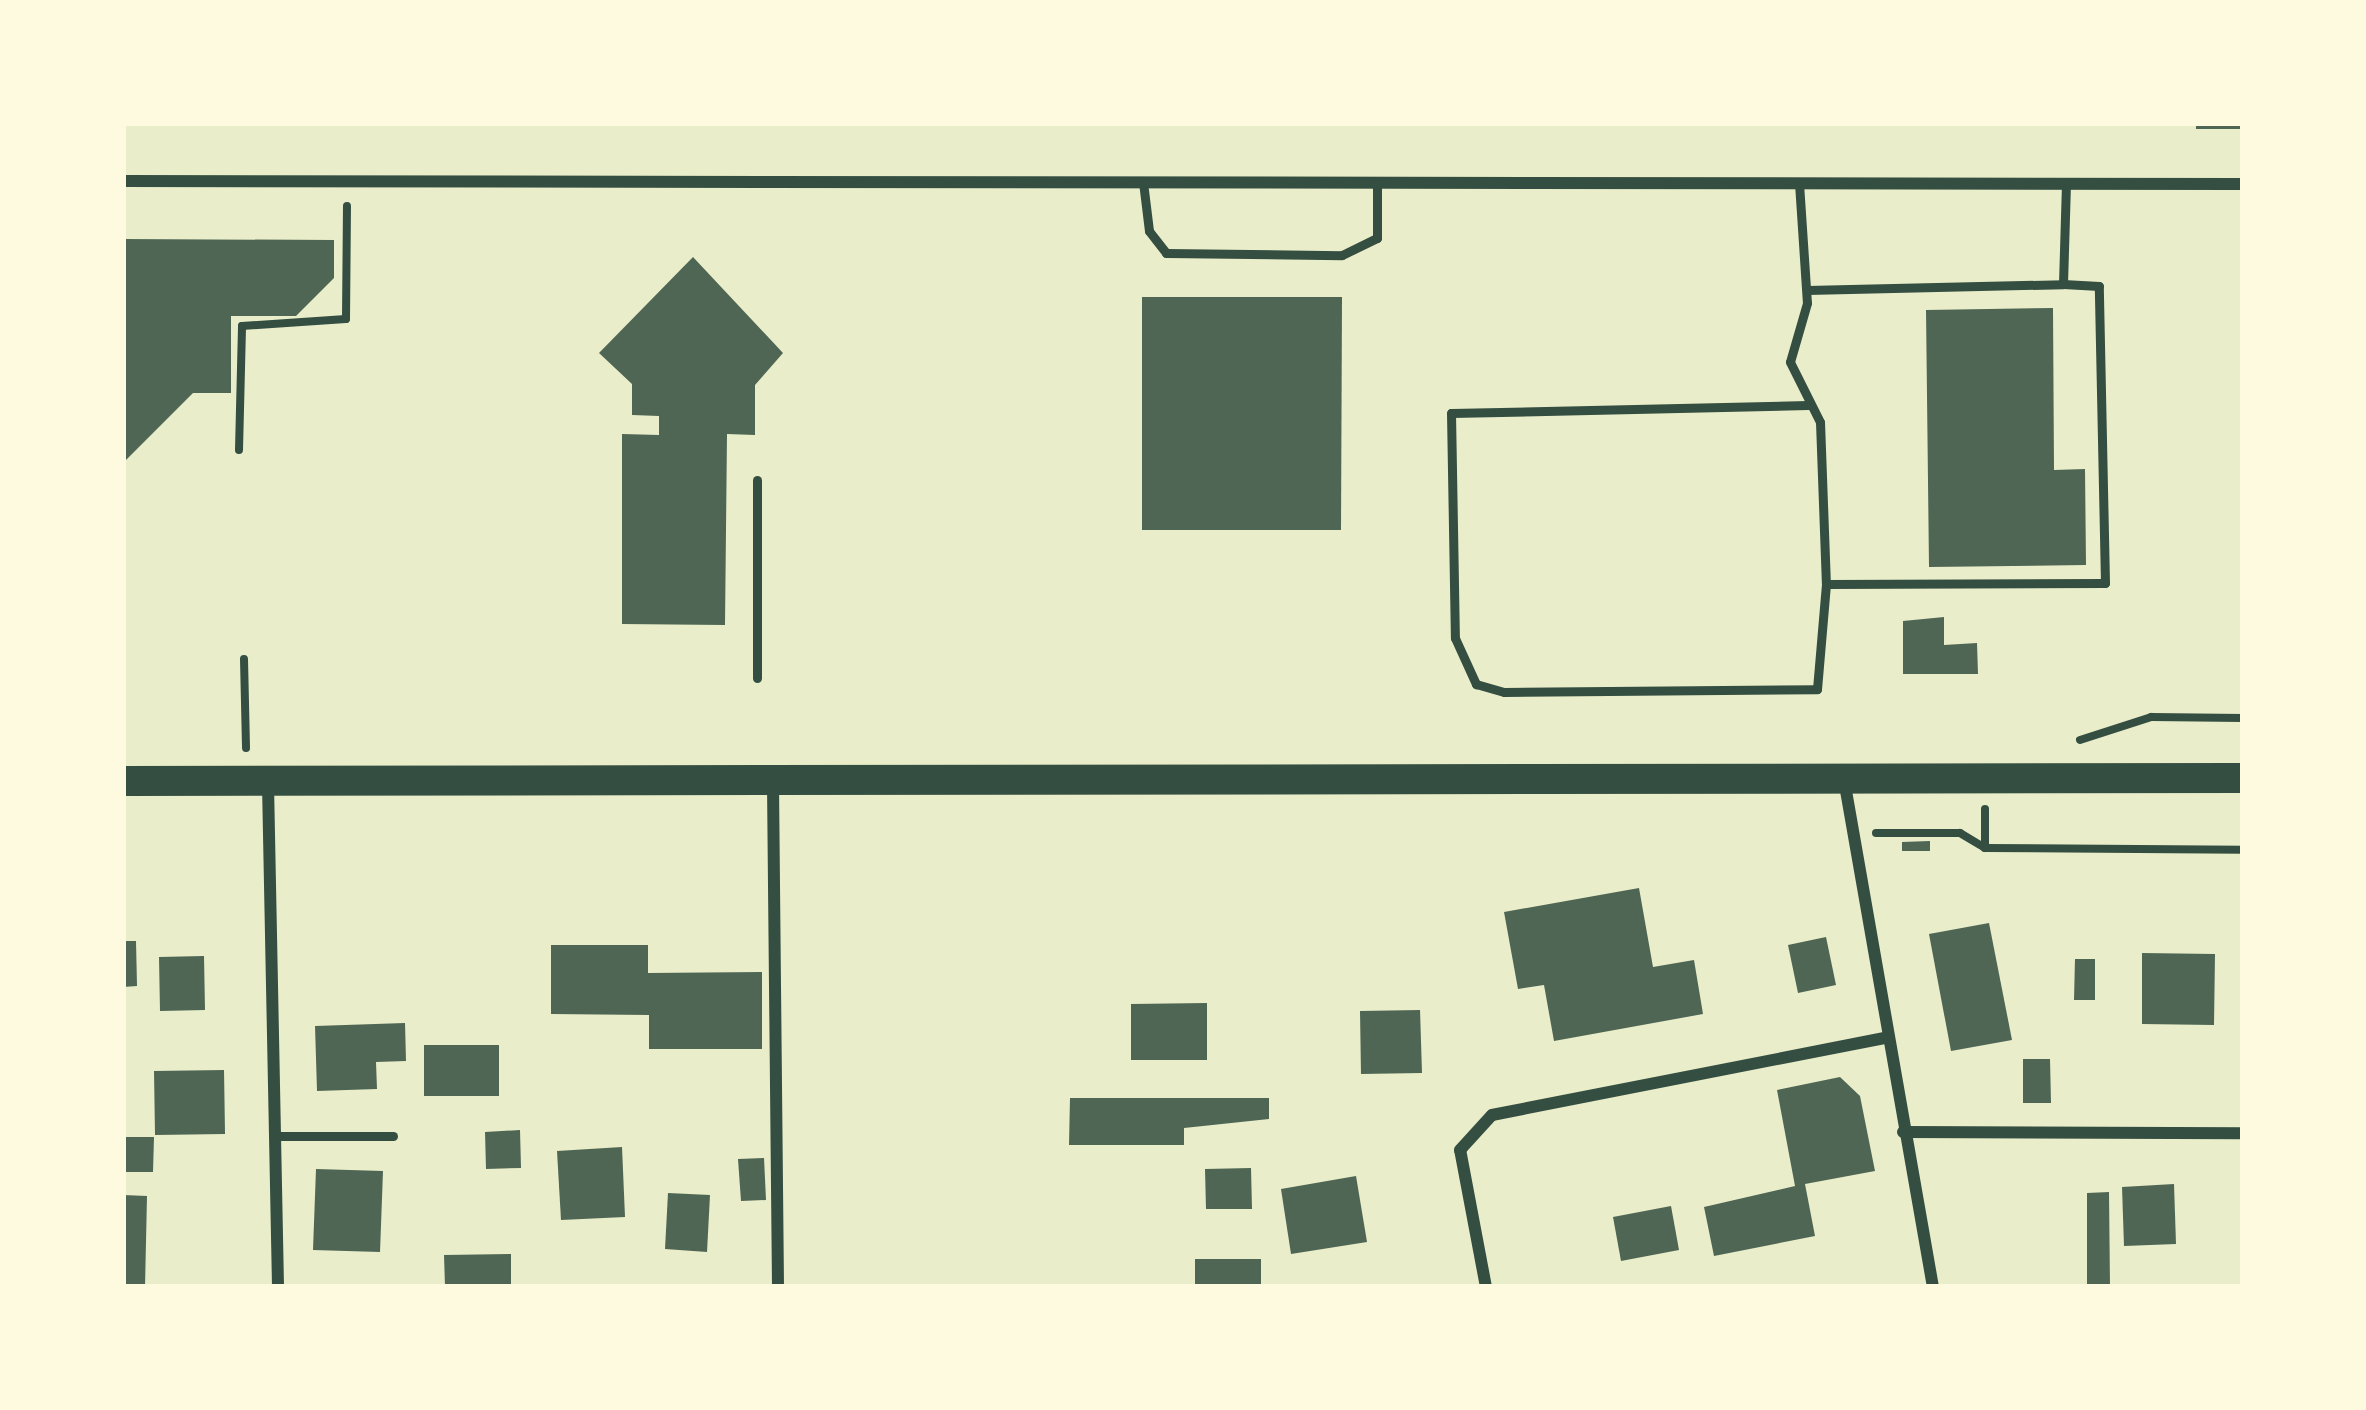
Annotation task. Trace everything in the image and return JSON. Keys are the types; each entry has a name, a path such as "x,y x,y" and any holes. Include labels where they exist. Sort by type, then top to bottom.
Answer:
{"main road":[{"path":"123,781 1845,785 2243,778"}],"street":[{"path":"123,181 2243,184"},
{"path":"268,781 278,1287"},
{"path":"773,781 778,1287"},
{"path":"1845,785 1885,1038 1933,1287"},
{"path":"1486,1287 1460,1150 1492,1115 1885,1038"},
{"path":"1904,1132 2243,1133"}],"lane":[{"path":"1143,182 1149,231 1166,254 1342,255 1377,238 1377,182"},
{"path":"1798,183 1807,290 1790,362 1820,422 1826,584 1817,689 1504,692 1476,684 1455,638 1451,413 1808,405"},
{"path":"2062,284 2066,183"},
{"path":"1807,290 2099,286 2105,583 1826,584"},
{"path":"757,480 757,678"},
{"path":"275,1136 393,1136"}],"path":[{"path":"239,450 242,326 346,320 347,181"},
{"path":"244,659 246,750"},
{"path":"1851,833 1960,833 1985,848 2243,850"}],"building":[{"path":"2196,123 2243,123 2243,129 2196,129"},
{"path":"123,239 334,240 334,278 296,316 231,316 231,393 193,393 123,463"},
{"path":"693,257 783,353 755,385 755,435 727,434 725,625 622,624 622,434 659,435 659,416 632,415 632,384 599,353"},
{"path":"1142,297 1342,297 1341,530 1142,530"},
{"path":"2053,308 2054,470 2085,469 2086,565 1929,567 1926,310"},
{"path":"1944,617 1944,645 1977,643 1978,674 1903,674 1903,621"},
{"path":"1930,841 1930,851 1902,851 1902,842"},
{"path":"1639,888 1653,967 1694,960 1703,1014 1554,1041 1544,985 1518,989 1504,912"},
{"path":"1989,923 2012,1040 1951,1051 1929,934"},
{"path":"1826,937 1836,985 1798,993 1788,945"},
{"path":"123,941 136,941 137,986 123,987"},
{"path":"551,945 648,945 648,973 762,972 762,1049 649,1049 649,1015 551,1014"},
{"path":"2142,953 2215,954 2214,1025 2142,1024"},
{"path":"204,956 205,1010 160,1011 159,957"},
{"path":"2075,959 2095,959 2095,1000 2074,1000"},
{"path":"1207,1003 1207,1060 1131,1060 1131,1004"},
{"path":"1420,1010 1422,1073 1361,1074 1360,1011"},
{"path":"405,1023 406,1061 376,1062 377,1089 317,1091 315,1026"},
{"path":"424,1045 499,1045 499,1096 424,1096"},
{"path":"2023,1059 2050,1059 2051,1103 2023,1103"},
{"path":"224,1070 225,1134 155,1135 154,1071"},
{"path":"1840,1077 1860,1096 1875,1171 1805,1184 1815,1236 1714,1256 1704,1207 1795,1186 1777,1090"},
{"path":"1070,1098 1269,1098 1269,1119 1184,1128 1184,1145 1069,1145"},
{"path":"520,1130 521,1168 486,1169 485,1132"},
{"path":"123,1137 154,1137 153,1172 123,1172"},
{"path":"622,1147 625,1217 561,1220 557,1151"},
{"path":"764,1158 766,1200 741,1201 738,1159"},
{"path":"1251,1168 1252,1209 1206,1209 1205,1169"},
{"path":"316,1169 383,1171 380,1252 313,1250"},
{"path":"1356,1176 1367,1242 1291,1254 1281,1189"},
{"path":"2174,1184 2176,1244 2124,1246 2122,1187"},
{"path":"2109,1192 2110,1287 2087,1287 2087,1193"},
{"path":"668,1193 710,1195 707,1252 665,1249"},
{"path":"123,1195 147,1196 145,1287 123,1287"},
{"path":"1671,1206 1679,1250 1621,1261 1613,1217"},
{"path":"511,1254 511,1287 445,1287 444,1255"},
{"path":"1195,1259 1261,1259 1261,1287 1195,1287"}]}
